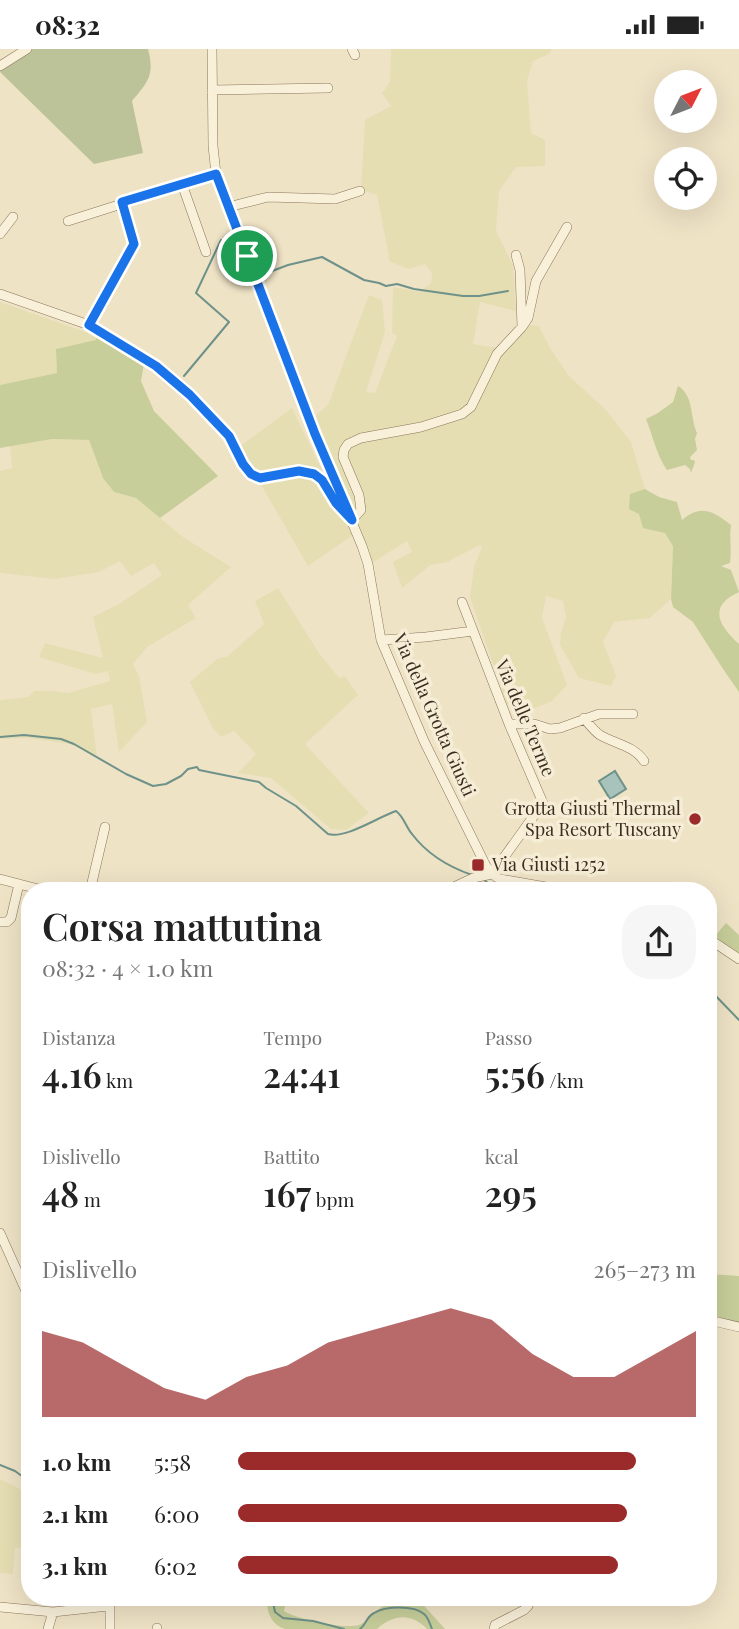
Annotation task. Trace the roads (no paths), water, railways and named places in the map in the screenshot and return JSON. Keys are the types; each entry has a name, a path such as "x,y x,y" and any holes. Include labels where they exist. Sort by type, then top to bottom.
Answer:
{"street":[{"path":"0,66 27,49"},
{"name":"Via della Grotta Giusti","path":"212,49 213,146 216,174 315,434 368,564 381,640 424,741 482,860 492,874"},
{"path":"212,90 328,88"},
{"path":"68,221 216,174"},
{"path":"182,184 206,252"},
{"path":"228,207 268,197 335,199 360,191"},
{"path":"89,325 134,244 122,202"},
{"path":"0,234 13,217"},
{"path":"0,294 89,325 156,366 190,395 229,436 251,474 260,478 299,471 314,474 322,480 336,503 352,520 359,514 361,506 343,457 348,444 362,438 400,432 462,414 471,407 497,354 528,318 536,281 567,227"},
{"path":"516,255 520,270 522,327"},
{"name":"Via delle Terme","path":"462,602 543,803 492,874"},
{"path":"381,640 473,631"},
{"path":"509,724 534,724 550,729 599,714 633,714"},
{"path":"584,718 598,734 639,753 644,761"},
{"path":"92,882 105,827"},
{"path":"472,881 492,874 500,879 517,882"},
{"path":"0,879 19,884 12,916 7,922 0,922"},
{"path":"717,944 739,959"},
{"path":"0,1233 21,1280"},
{"path":"717,1322 739,1327"},
{"path":"0,1607 53,1612 87,1606"},
{"path":"109,1606 110,1629"},
{"path":"494,1629 495,1625 528,1606"},
{"path":"48,1629 53,1612"}],"water":[{"path":"615,771 626,789 610,799 599,781"}],"waterway":[{"path":"184,376 229,322 196,293 221,240"},
{"path":"259,276 288,265 322,257 364,280 386,286 397,284 463,296 508,291"},
{"path":"0,737 24,735 61,739 153,786 166,784 188,769 197,767 199,770 259,782 296,806 328,834 353,831 396,811 418,841 432,854 472,875"},
{"path":"717,997 739,1020"},
{"path":"0,1465 21,1475"},
{"path":"274,1606 275,1612 283,1618 313,1621 344,1629"},
{"path":"360,1629 374,1613 399,1607 414,1609 424,1614 432,1629"}],"place":[{"name":"Grotta Giusti Thermal Spa Resort Tuscany","path":"695,819"},
{"name":"Via Giusti 1252","path":"478,865"}]}
